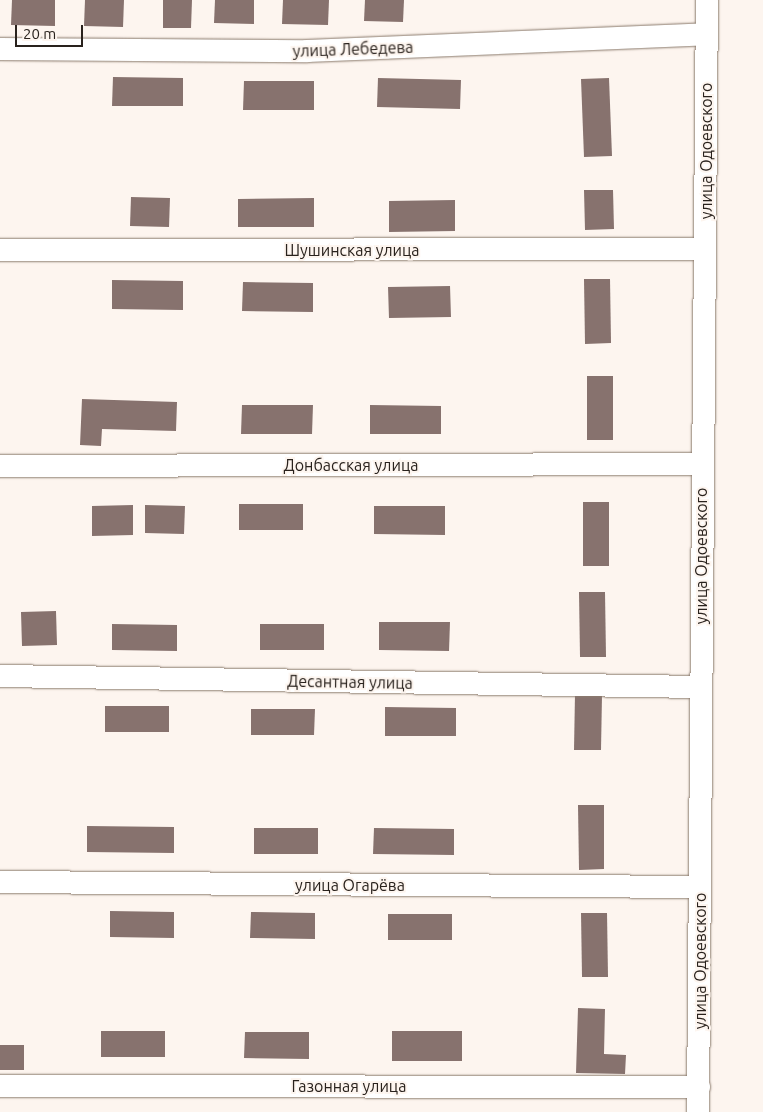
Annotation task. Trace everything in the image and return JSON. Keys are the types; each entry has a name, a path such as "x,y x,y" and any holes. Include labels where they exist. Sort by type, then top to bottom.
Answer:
{"street":[{"name":"улица Одоевского","path":"698,1112 701,464 707,0"},
{"name":"улица Лебедева","path":"0,49 307,51 707,34"},
{"name":"Шушинская улица","path":"0,250 705,249"},
{"name":"Донбасская улица","path":"0,466 701,464"},
{"name":"Десантная улица","path":"0,676 700,688"},
{"name":"улица Огарёва","path":"0,882 700,887"},
{"name":"Газонная улица","path":"0,1086 698,1086"}],"building":[{"path":"12,0 55,0 55,26 11,25"},
{"path":"85,0 124,0 123,27 84,26"},
{"path":"163,0 192,0 191,28 163,28"},
{"path":"215,0 254,0 254,24 214,23"},
{"path":"283,0 329,0 328,25 282,24"},
{"path":"365,0 404,0 403,22 364,21"},
{"path":"113,77 183,78 183,106 112,106"},
{"path":"378,78 461,80 460,109 377,107"},
{"path":"609,78 612,156 584,157 581,79"},
{"path":"244,81 314,81 314,110 243,110"},
{"path":"584,190 613,190 614,229 585,230"},
{"path":"131,197 170,198 169,227 130,226"},
{"path":"314,198 314,227 238,227 238,199"},
{"path":"455,200 455,231 389,232 389,201"},
{"path":"584,279 610,279 611,343 585,344"},
{"path":"112,280 183,281 183,310 112,309"},
{"path":"243,282 313,283 313,312 242,311"},
{"path":"450,286 451,317 389,318 388,287"},
{"path":"587,376 613,376 613,440 587,440"},
{"path":"82,399 177,402 176,431 102,429 101,446 80,445"},
{"path":"242,405 313,405 312,434 241,434"},
{"path":"370,405 441,406 441,434 370,434"},
{"path":"583,502 609,502 609,566 583,566"},
{"path":"239,504 303,504 303,530 239,530"},
{"path":"133,505 133,535 92,536 92,506"},
{"path":"145,505 185,506 184,534 145,533"},
{"path":"374,506 445,506 445,535 374,534"},
{"path":"579,592 605,592 606,657 580,657"},
{"path":"56,611 57,645 22,646 21,612"},
{"path":"379,622 450,622 449,651 379,650"},
{"path":"112,624 177,625 177,651 112,650"},
{"path":"260,624 324,624 324,650 260,650"},
{"path":"575,694 602,695 601,750 574,750"},
{"path":"105,706 169,706 169,732 105,732"},
{"path":"385,707 456,708 456,736 385,736"},
{"path":"251,709 315,709 314,735 251,735"},
{"path":"578,805 604,805 604,869 579,870"},
{"path":"87,826 174,827 174,853 87,852"},
{"path":"254,828 318,828 318,854 254,854"},
{"path":"374,828 454,829 454,855 373,854"},
{"path":"110,911 174,912 174,938 110,937"},
{"path":"251,912 315,913 315,939 250,938"},
{"path":"581,913 607,913 608,977 582,977"},
{"path":"388,914 452,914 452,940 388,940"},
{"path":"578,1008 605,1009 604,1054 626,1055 625,1074 576,1073"},
{"path":"101,1031 165,1031 165,1057 101,1057"},
{"path":"392,1031 462,1031 462,1061 392,1061"},
{"path":"245,1032 309,1032 309,1059 244,1058"},
{"path":"0,1045 24,1045 24,1070 0,1070"}]}
